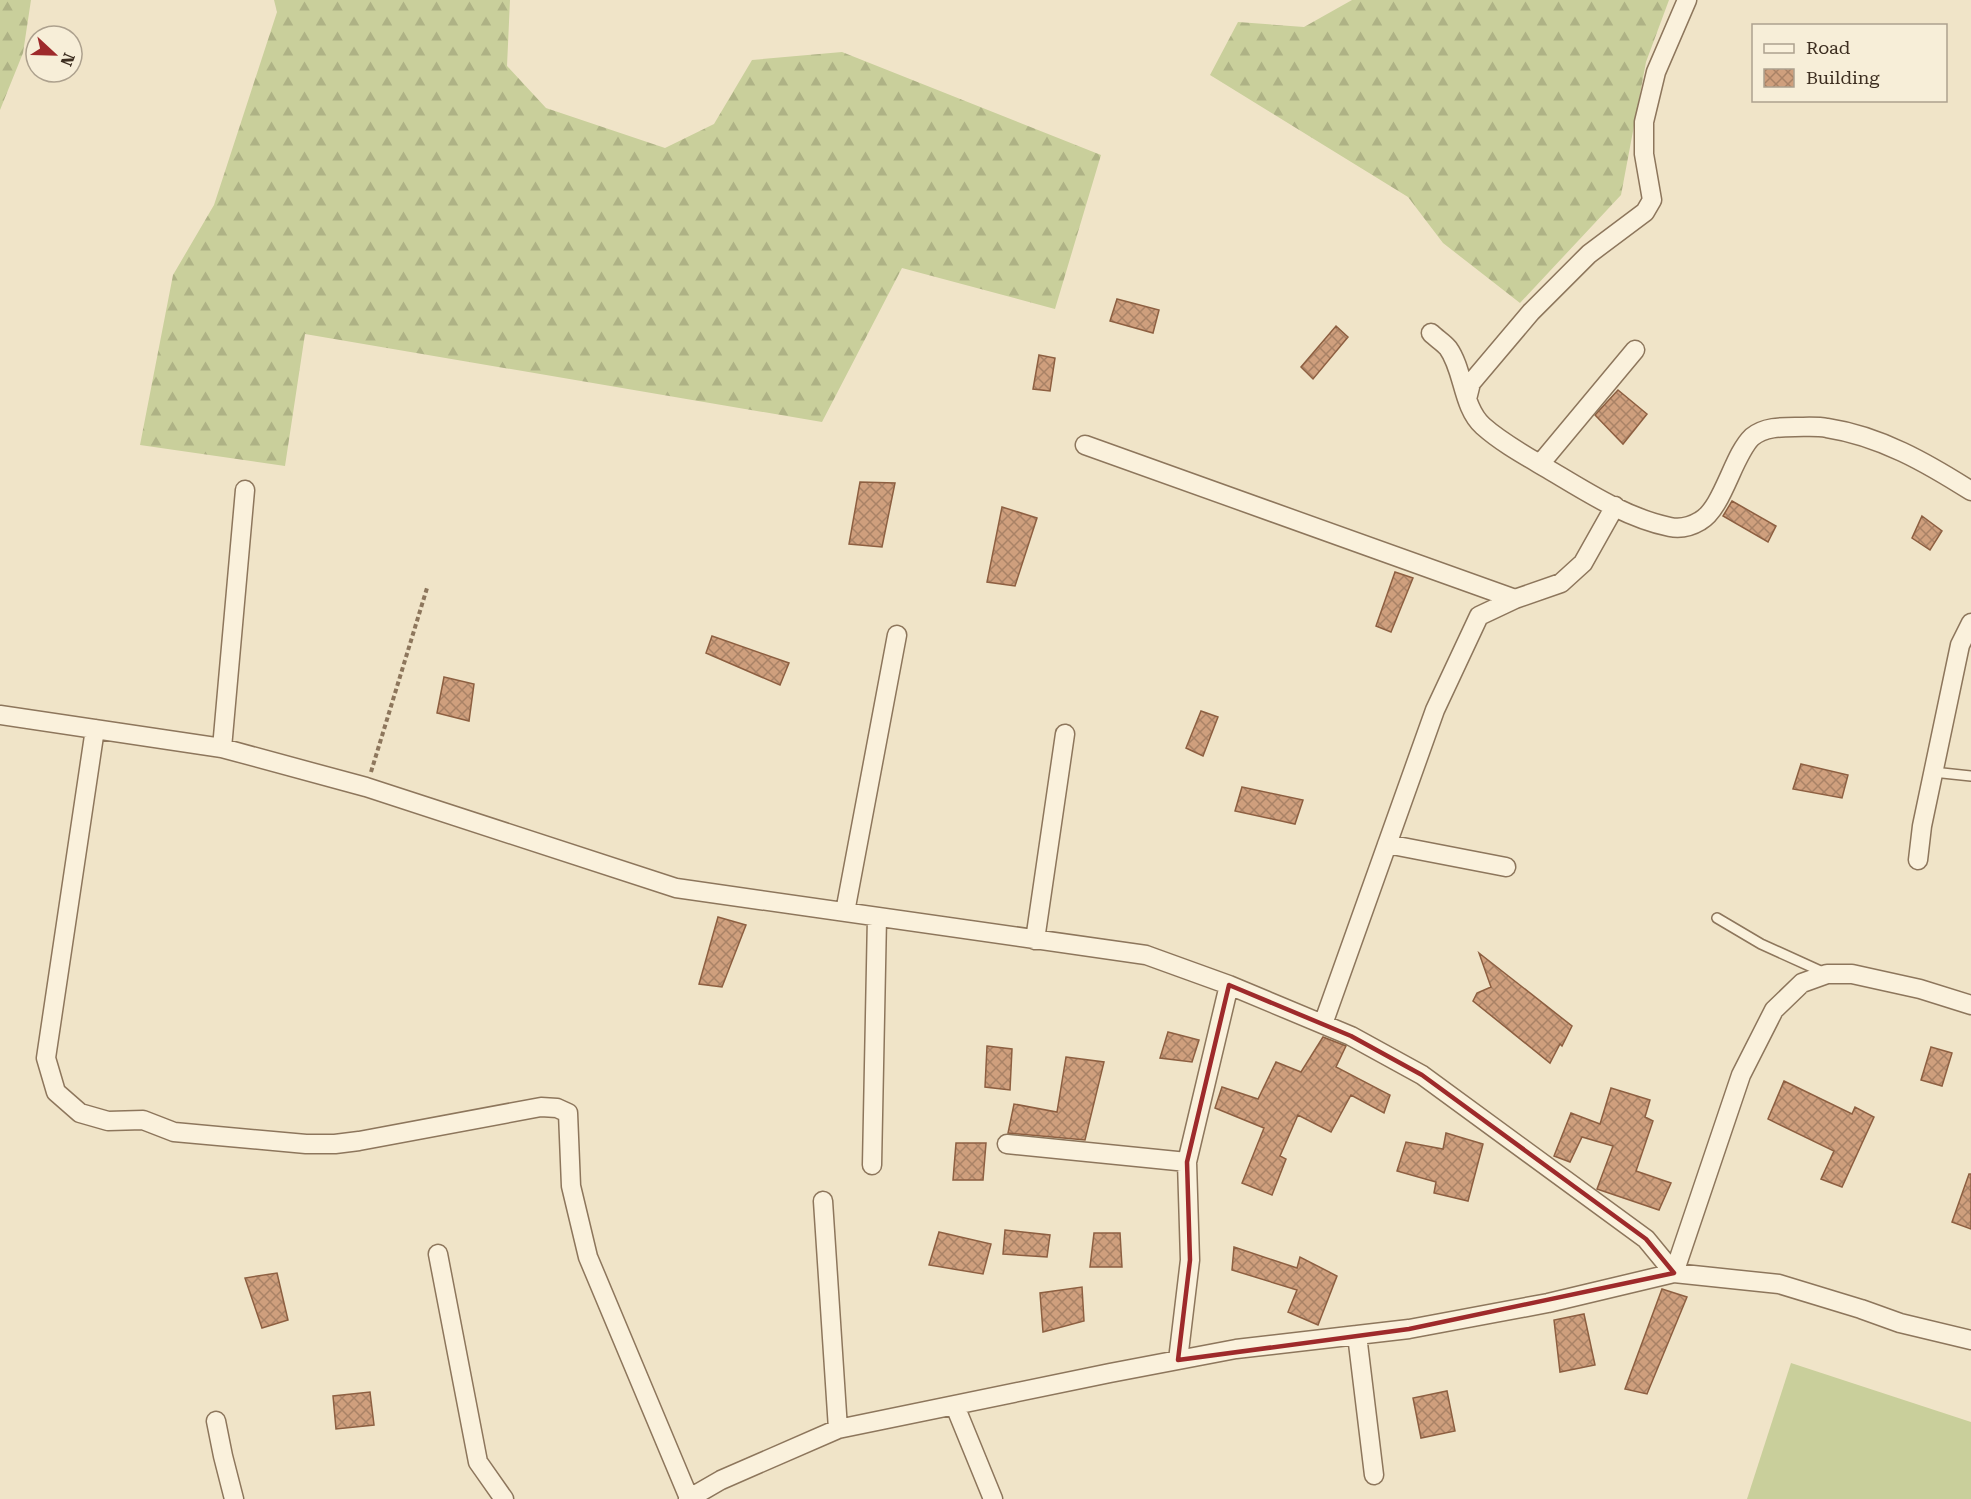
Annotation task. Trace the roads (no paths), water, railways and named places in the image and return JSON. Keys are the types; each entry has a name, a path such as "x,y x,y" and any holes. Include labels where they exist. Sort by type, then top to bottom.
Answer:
{"street":[{"path":"1467,399 1471,383 1531,312 1589,254 1646,212 1652,200 1644,154 1644,122 1656,72 1687,0"},
{"path":"1431,333 1448,349 1467,399 1482,425 1517,451 1637,518 1672,528 1687,527 1703,520 1753,437 1774,427 1827,428 1879,441 1929,464 1971,491"},
{"path":"1540,464 1635,350"},
{"path":"1085,446 1515,599"},
{"path":"222,748 245,490"},
{"path":"1323,1024 1435,710 1479,616 1515,599 1561,583 1583,562 1615,506"},
{"path":"1918,860 1922,826 1960,645 1971,623"},
{"path":"845,912 897,635"},
{"path":"0,716 222,748 366,787 676,888 1146,956 1229,985 1351,1036 1422,1075 1646,1239 1674,1273"},
{"path":"95,729 46,1058 56,1092 80,1113 108,1121 143,1120 174,1132 306,1144 359,1141 541,1107 557,1108 568,1113 571,1186 588,1257 689,1498 721,1480 838,1429 1178,1359 1236,1349 1409,1329 1548,1303 1674,1273 1779,1284 1861,1308 1900,1323 1971,1340"},
{"path":"1035,940 1065,734"},
{"path":"1387,844 1506,867"},
{"path":"872,1165 877,917"},
{"path":"1674,1273 1741,1075 1774,1010 1802,983 1827,974 1852,974 1920,989 1971,1005"},
{"path":"1178,1359 1190,1260 1187,1162 1229,985"},
{"path":"1007,1144 1187,1162"},
{"path":"823,1201 838,1429"},
{"path":"438,1254 478,1462 504,1499"},
{"path":"1357,1335 1374,1476"},
{"path":"955,1406 993,1499"},
{"path":"216,1421 234,1499"}],"lane":[{"path":"1933,772 1971,776"},
{"path":"1717,918 1761,944 1827,974"}]}
